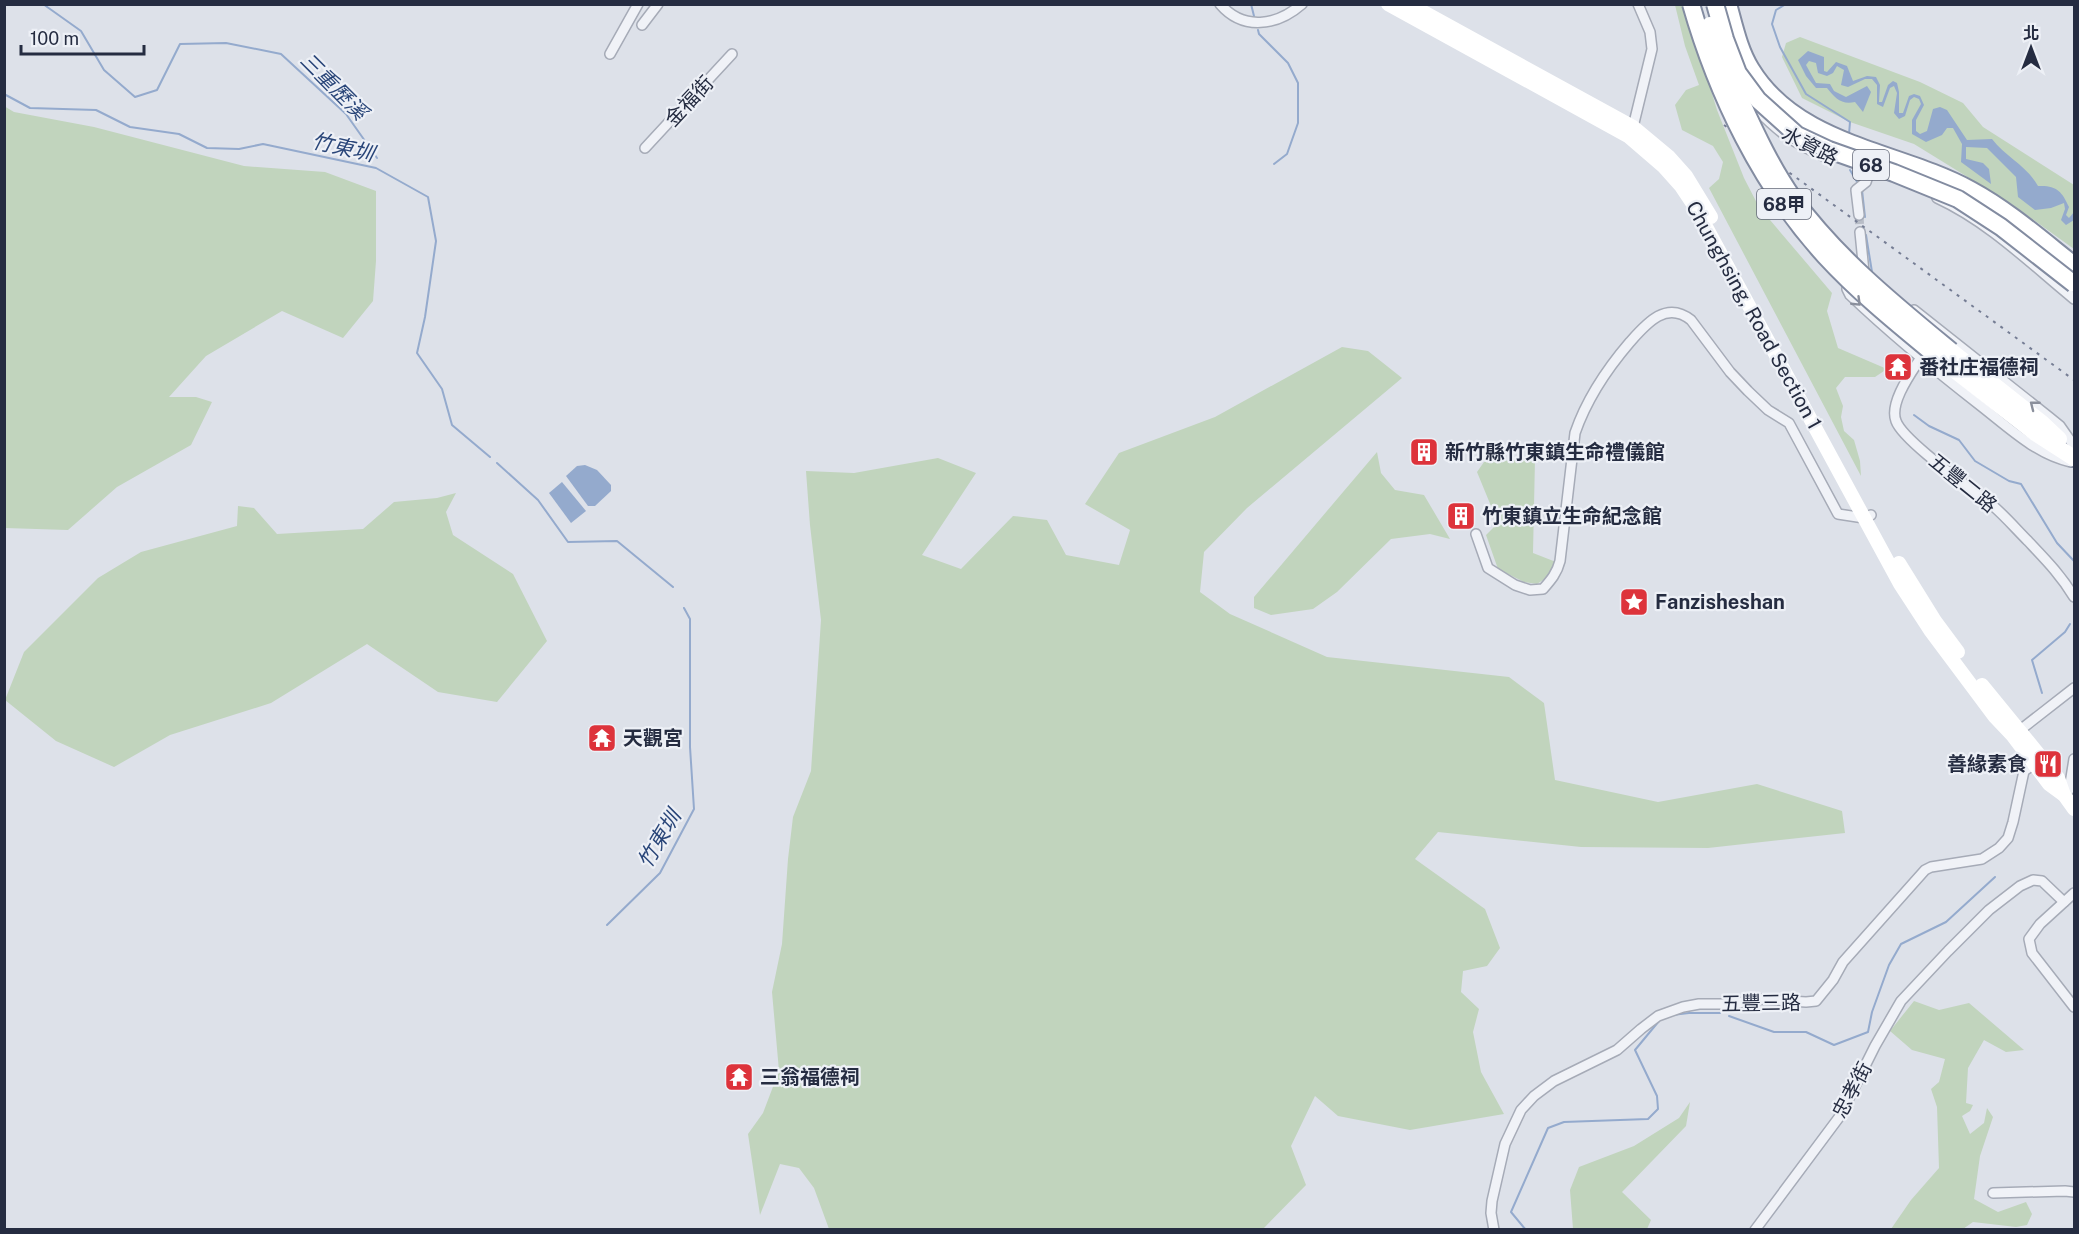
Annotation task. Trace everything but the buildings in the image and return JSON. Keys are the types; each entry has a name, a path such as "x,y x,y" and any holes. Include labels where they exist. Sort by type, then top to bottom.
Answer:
{"highway":[{"name":"68甲","path":"1691,4 1704,50 1742,135 1781,201 1817,247 1883,312 2042,423 2074,458"},
{"name":"68甲","path":"1704,4 1716,47 1755,133 1792,196 1853,267 1945,355"},
{"name":"68","path":"1715,4 1738,73 1758,100 1797,135 1829,150 1958,199 2001,227 2067,286"},
{"name":"68","path":"1728,4 1750,68 1768,92 1800,120 1832,136 1900,159 1971,190 2010,216 2074,265"}],"main road":[{"name":"Chunghsing, Road Section 1","path":"1388,4 1628,136 1664,167 1681,186 1702,219 1868,517"},
{"name":"Chunghsing, Road Section 1","path":"1409,4 1633,127 1669,157 1686,176 1845,460 1868,517 1900,584 1930,630 1995,717 2016,732"},
{"path":"2016,732 2033,765 2049,784 2064,795"},
{"path":"2016,732 2058,778 2064,795 2074,809"}],"street":[{"path":"610,54 638,4"},
{"path":"642,25 658,4"},
{"path":"1220,4 1231,16 1253,23 1291,14 1302,4"},
{"path":"1633,127 1652,49 1650,32 1638,4"},
{"name":"水資路","path":"1710,4 1737,82 1752,104 1778,132 1804,148 1867,177 1922,192 1969,216 2067,286"},
{"name":"水資路","path":"1721,4 1749,75 1763,95 1798,127 1831,143 1875,157 1964,194 2013,226 2034,243 2067,286 2074,299"},
{"name":"金福街","path":"645,148 732,54"},
{"path":"1859,215 1856,190 1867,177 1875,157"},
{"path":"1860,232 1864,272"},
{"path":"2074,446 2060,426 1869,274 1864,272 1858,274 1848,285 1850,295 1920,359 2028,442 2061,460 2074,458"},
{"path":"1476,534 1488,568 1501,577 1530,590 1543,589 1551,581 1560,561 1575,433 1580,419 1611,365 1651,320 1672,312 1684,314 1691,320 1703,333 1730,372 1748,391 1768,410 1789,423 1838,514 1868,517"},
{"name":"五豐二路","path":"1920,359 1903,387 1894,412 1901,430 1919,448 2009,521 2062,577 2074,597"},
{"path":"2016,732 2074,688"},
{"path":"2064,795 2069,790 2074,759"},
{"name":"五豐三路","path":"1494,1230 1491,1213 1492,1201 1505,1144 1521,1110 1533,1096 1554,1081 1617,1050 1658,1017 1683,1007 1699,1004 1733,1004 1760,999 1816,1001 1833,980 1843,962 1925,870 1931,867 1982,859 1999,848 2008,837 2013,822 2024,771 2033,765"},
{"name":"忠孝街","path":"1755,1230 1840,1116 1875,1046 1901,1001 1948,951 1989,910 2020,886 2033,880 2042,881 2064,902"},
{"path":"2074,893 2033,931 2029,939 2032,953 2074,1007"},
{"path":"1993,1193 2074,1192"}],"green space":[{"path":"1675,5 1685,5 1717,110 1744,178 1759,207 1832,293 1827,311 1838,348 1887,369 1875,377 1845,377 1836,388 1843,406 1841,417 1844,431 1854,440 1860,461 1861,476 1709,188 1719,179 1723,162 1713,146 1682,130 1675,105 1686,90 1699,85 1685,46"},
{"path":"1800,37 1920,82 1963,103 1983,127 2074,185 2074,249 2013,205 1914,144 1850,122 1802,98 1782,57 1786,43"},
{"path":"4,106 14,112 94,127 244,166 325,172 376,191 376,261 373,301 343,338 282,311 206,356 169,397 196,397 212,402 191,445 117,487 68,530 5,528"},
{"path":"1342,347 1368,351 1402,378 1247,508 1204,552 1200,592 1230,614 1327,657 1509,677 1544,703 1555,780 1658,802 1757,784 1842,811 1845,833 1708,848 1581,847 1438,832 1415,859 1485,909 1500,948 1487,966 1463,971 1461,992 1479,1009 1473,1032 1481,1072 1504,1114 1410,1130 1338,1116 1315,1096 1291,1146 1306,1185 1263,1229 829,1229 814,1188 799,1168 780,1164 760,1215 748,1134 763,1113 779,1071 772,992 782,944 793,817 811,771 821,620 806,471 854,473 938,458 976,473 922,555 961,569 1013,516 1047,520 1066,555 1119,565 1130,530 1085,504 1119,453 1215,417"},
{"path":"1377,452 1381,473 1395,490 1424,495 1450,539 1430,534 1391,539 1337,592 1313,609 1271,615 1254,608 1254,597"},
{"path":"1535,459 1533,553 1556,562 1549,576 1537,584 1524,582 1498,569 1486,535 1498,523 1477,472 1484,462"},
{"path":"456,493 446,512 453,535 513,574 547,641 497,702 438,692 367,644 271,703 170,735 114,767 56,741 5,700 24,652 98,578 141,552 237,526 238,506 254,508 277,534 363,529 394,502 437,498"},
{"path":"1914,1001 1939,1010 1969,1003 2024,1050 2006,1052 1984,1040 1968,1068 1966,1103 1973,1105 1970,1111 1962,1116 1970,1134 1984,1123 1987,1108 1993,1117 1980,1156 1974,1199 1998,1212 2026,1202 2032,1214 2027,1225 2016,1227 1973,1222 1963,1229 1891,1229 1911,1200 1939,1168 1937,1107 1931,1089 1939,1082 1945,1059 1912,1050 1890,1031"},
{"path":"1690,1102 1686,1126 1622,1192 1651,1220 1647,1229 1573,1229 1570,1190 1579,1167 1634,1146 1679,1118"}],"water":[{"path":"1808,51 1824,57 1824,71 1827,72 1836,62 1847,66 1853,81 1867,76 1876,77 1880,85 1879,102 1882,102 1888,85 1893,81 1897,83 1899,113 1903,113 1909,96 1914,94 1920,96 1924,105 1916,120 1916,131 1920,134 1927,131 1933,109 1940,107 1947,110 1967,140 1992,139 2028,173 2038,186 2058,190 2069,207 2066,215 2069,218 2074,212 2074,220 2066,225 2061,220 2065,209 2064,203 2051,208 2035,210 2018,197 2016,177 1987,148 1966,147 1966,159 1983,163 1989,169 1991,184 1961,162 1962,144 1953,128 1947,128 1942,135 1926,142 1912,134 1912,120 1921,104 1919,99 1914,97 1910,100 1905,116 1899,119 1894,113 1897,93 1894,86 1890,88 1883,107 1877,104 1877,85 1872,79 1865,79 1848,87 1841,85 1844,70 1837,66 1833,73 1827,76 1818,73 1816,63 1809,61 1806,65 1816,83 1830,84 1834,91 1846,97 1867,86 1871,92 1863,112 1855,102 1842,102 1827,88 1816,88 1806,76 1798,60"},
{"path":"585,465 597,470 611,485 611,491 595,506 588,506 566,476 577,466"},
{"path":"562,482 586,511 571,523 549,493"}],"waterway":[{"name":"三重歷溪","path":"43,4 81,31 104,70 135,97 157,90 180,44 226,43 281,54 346,114 377,158"},
{"path":"1251,4 1254,16"},
{"path":"1786,4 1776,10 1772,24 1780,47 1806,94 1850,122 1849,134"},
{"path":"1258,30 1259,34 1288,63 1298,83 1298,123 1287,154 1274,164"},
{"name":"竹東圳","path":"4,94 30,108 96,110 130,127 179,134 207,148 239,149 263,144 376,168 428,197 436,241 425,317 417,353 442,389 452,425 490,457"},
{"path":"1850,170 1859,185"},
{"path":"1862,190 1865,217"},
{"path":"1866,235 1872,272"},
{"path":"1914,415 1929,426 1959,440 1975,461 2009,481 2021,484 2057,543 2074,561"},
{"name":"竹東圳","path":"497,463 538,500 568,542 617,541 673,587"},
{"name":"竹東圳","path":"607,925 660,873 694,809 690,747 690,619 684,608"},
{"path":"2042,693 2032,660 2065,632 2070,624"},
{"path":"1729,1016 1774,1032 1806,1032 1834,1045 1868,1032 1872,1012 1889,965 1901,944 1946,922 1995,877"},
{"path":"1672,1015 1720,1013"},
{"path":"1526,1230 1511,1212 1548,1128 1564,1122 1648,1119 1658,1109 1657,1096 1635,1050 1659,1021"}],"tunnel":[{"path":"1859,215 1860,232"}],"railway":[{"path":"1724,125 2074,380"}],"place":[{"name":"番社庄福德祠","path":"1898,367"},
{"name":"新竹縣竹東鎮生命禮儀館","path":"1424,452"},
{"name":"竹東鎮立生命紀念館","path":"1461,516"},
{"name":"Fanzisheshan","path":"1634,602"},
{"name":"天觀宮","path":"602,738"},
{"name":"善緣素食","path":"2048,764"},
{"name":"三翁福德祠","path":"739,1077"}]}
